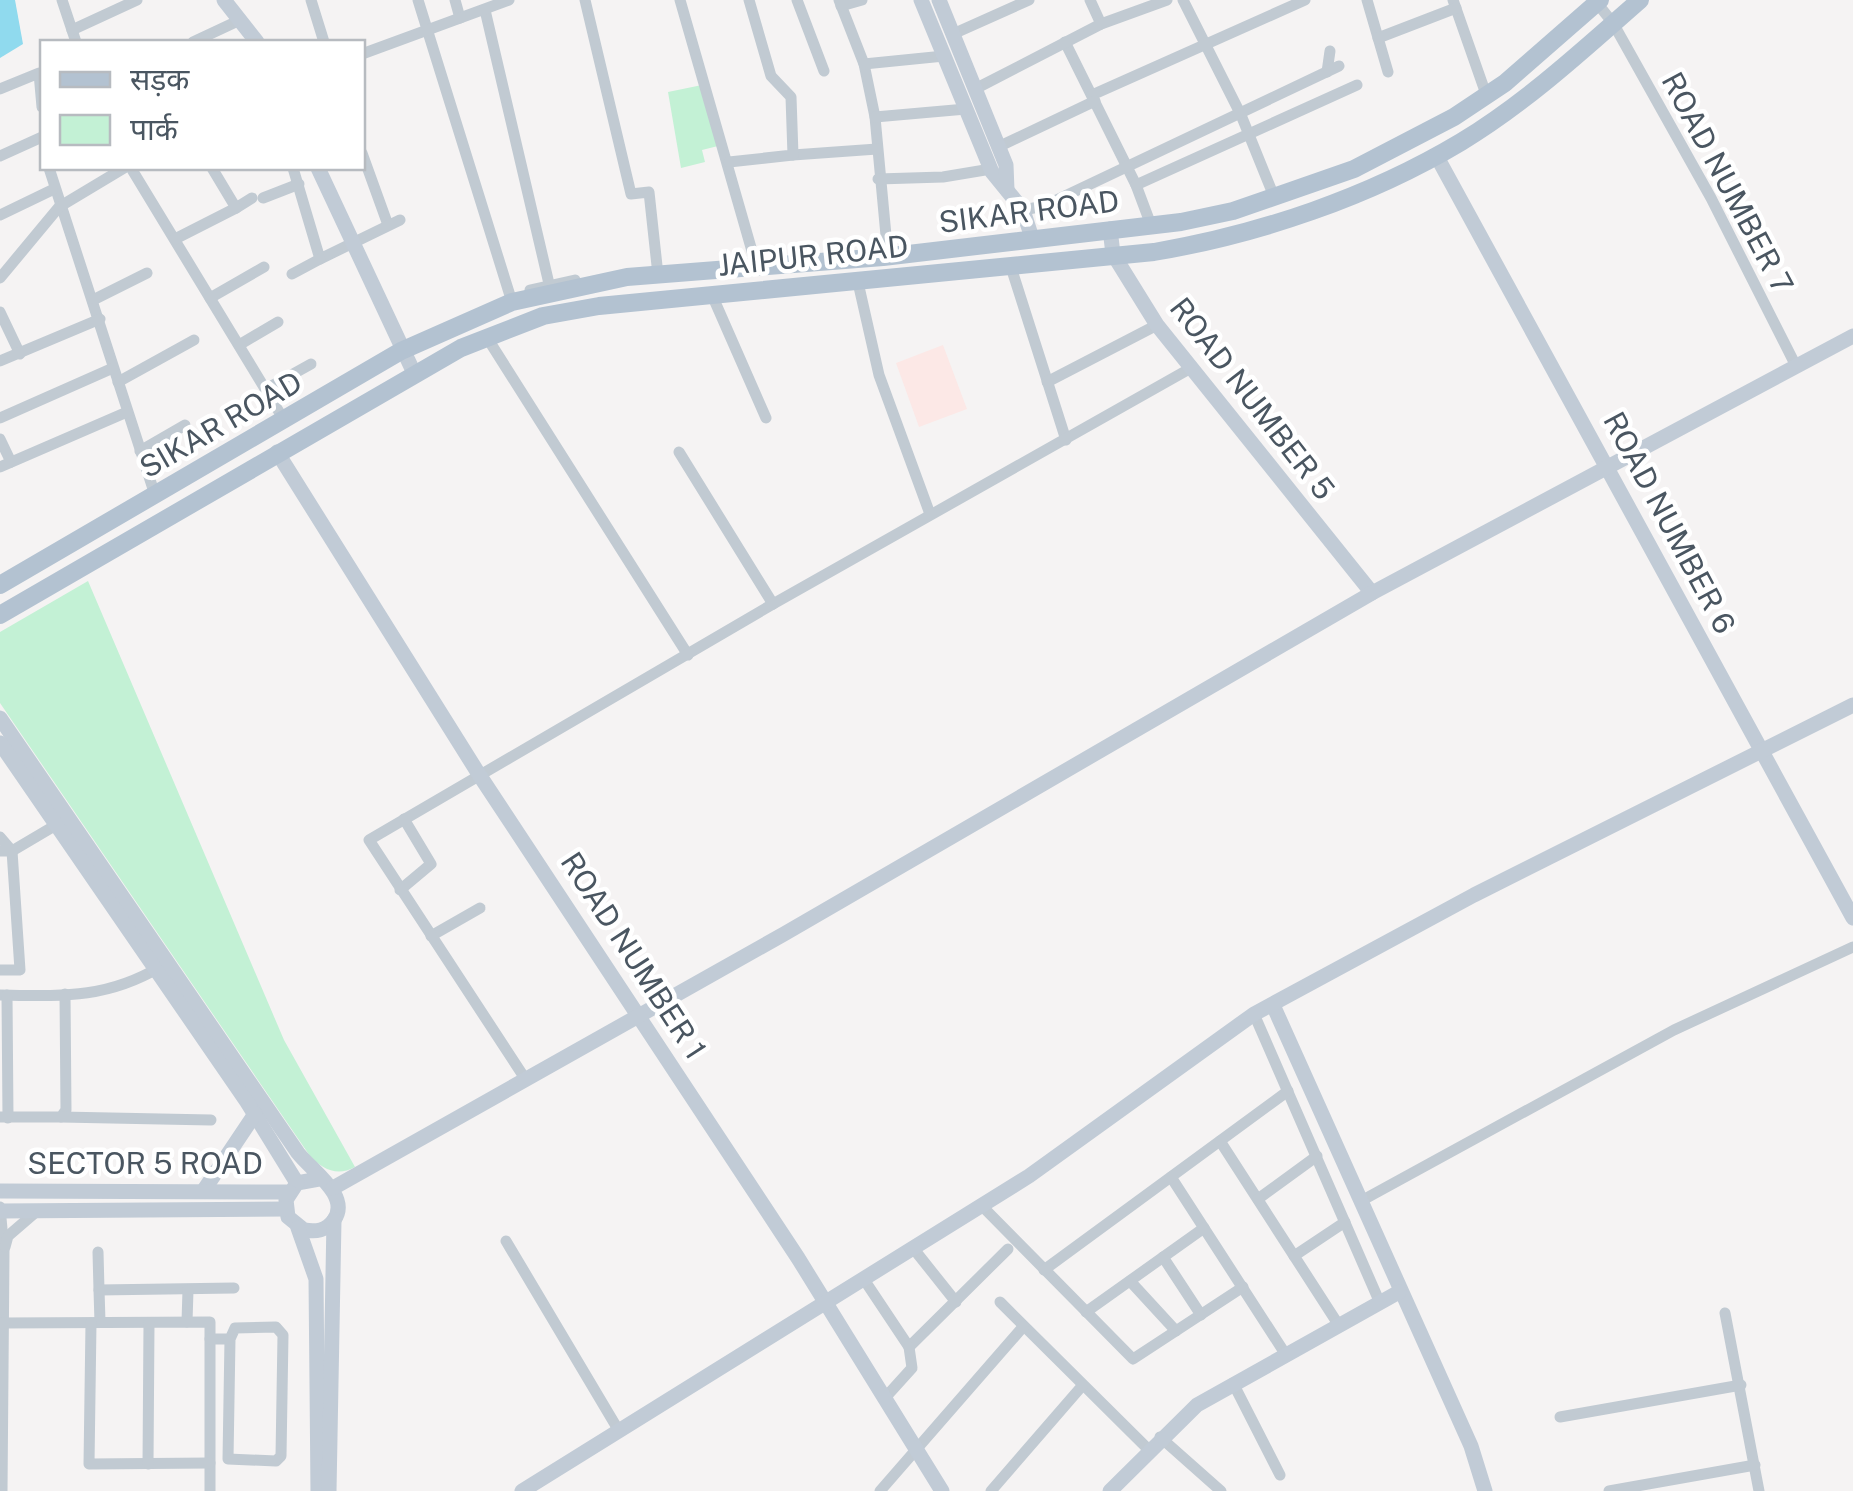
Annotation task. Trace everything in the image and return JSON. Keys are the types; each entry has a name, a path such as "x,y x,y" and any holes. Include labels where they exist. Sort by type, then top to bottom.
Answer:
{"main road":[{"name":"JAIPUR ROAD","path":"2,617 276,452 486,336 562,312 857,278 1180,248 1266,225 1341,199 1436,154 1531,93 1640,0"},
{"name":"SIKAR ROAD","path":"0,582 400,348 511,299 550,287 658,272 991,245 1150,225 1275,198 1354,169 1487,97 1598,1"}],"street":[{"path":"62,0 74,36 138,0"},
{"path":"224,0 255,40"},
{"path":"311,0 323,40"},
{"path":"418,0 511,299"},
{"path":"455,0 460,18"},
{"path":"365,53 509,0"},
{"path":"585,0 631,194 649,192 658,272"},
{"path":"680,0 755,262"},
{"path":"749,0 770,76 791,96 794,155"},
{"path":"796,0 824,71"},
{"path":"862,0 840,3 864,64 875,117 887,253"},
{"path":"922,0 944,56 998,146 1006,165 1007,190"},
{"path":"939,0 953,34 991,169 1023,210 1032,238"},
{"path":"953,34 1029,0"},
{"path":"1090,0 1101,24"},
{"path":"875,117 970,97 1101,24 1167,0"},
{"path":"1183,0 1241,115 1275,198"},
{"path":"998,146 1204,44 1304,0"},
{"path":"1366,0 1388,72"},
{"name":"ROAD NUMBER 7","path":"1598,1 1710,198 1796,366"},
{"path":"1378,38 1455,4 1487,97"},
{"path":"485,10 550,287"},
{"path":"197,40 240,20"},
{"path":"1065,42 1136,185 1150,225"},
{"path":"1023,210 1044,206 1333,69 1330,50"},
{"path":"864,64 944,56"},
{"path":"0,89 39,73 40,84"},
{"path":"1136,185 1357,86"},
{"path":"0,156 40,137"},
{"path":"729,162 877,149"},
{"name":"ROAD NUMBER 6","path":"1436,154 1853,918"},
{"path":"292,274 394,222 365,159"},
{"path":"878,178 943,176 991,169"},
{"path":"49,170 52,190 95,298 113,368 154,492"},
{"path":"0,278 59,207 124,170"},
{"path":"129,170 283,418"},
{"path":"213,170 236,208"},
{"path":"294,170 320,260"},
{"path":"319,170 350,244 414,373"},
{"path":"175,239 258,198 299,184"},
{"path":"0,215 52,190"},
{"name":"ROAD NUMBER 5","path":"1110,229 1113,254 1157,325 1372,593"},
{"path":"1010,264 1066,440"},
{"path":"210,298 264,267"},
{"path":"95,298 148,273"},
{"path":"857,278 879,374 930,514"},
{"path":"712,294 766,418"},
{"path":"0,312 20,354"},
{"path":"0,361 100,319"},
{"path":"239,345 278,322"},
{"path":"1046,382 1157,325"},
{"path":"486,336 688,655"},
{"path":"293,1187 326,1184 526,1080 1372,593 1853,336"},
{"path":"118,382 194,340"},
{"path":"266,390 311,364"},
{"path":"0,418 113,368"},
{"path":"526,1080 369,840 773,604 1190,368"},
{"path":"0,439 5,464 127,412"},
{"path":"140,451 185,425"},
{"name":"ROAD NUMBER 1","path":"276,452 480,776 824,1301 942,1491"},
{"path":"679,452 773,604"},
{"path":"522,1491 1070,1149 1254,1014 1474,895 1853,705"},
{"path":"0,718 255,1114 293,1187 286,1209 298,1228 316,1280 318,1491"},
{"path":"0,743 56,825 339,1204 334,1220 329,1491"},
{"path":"400,890 431,864 404,819"},
{"path":"6,851 56,825"},
{"path":"0,837 6,851 22,996"},
{"path":"431,936 480,908"},
{"path":"1361,1201 1657,1039 1853,947"},
{"path":"162,966 110,992 4,995 4,1118 211,1120"},
{"path":"0,970 20,970"},
{"path":"61,1117 70,1096 66,994"},
{"path":"1273,1005 1471,1446 1485,1491"},
{"path":"1254,1014 1380,1302"},
{"path":"1044,1270 1288,1091"},
{"path":"204,1190 255,1114"},
{"path":"1220,1140 1338,1324"},
{"path":"1258,1199 1316,1156"},
{"path":"1171,1176 1286,1355"},
{"name":"SECTOR 5 ROAD","path":"0,1191 293,1187"},
{"path":"981,1206 1133,1360 1242,1287"},
{"name":"SECTOR 5 ROAD","path":"0,1210 286,1209"},
{"path":"0,1210 2,1491"},
{"path":"2,1248 8,1236 37,1211"},
{"path":"298,1228 315,1232 334,1220"},
{"path":"1294,1256 1345,1222"},
{"path":"1086,1312 1204,1228"},
{"path":"506,1241 619,1431"},
{"path":"913,1248 956,1302"},
{"path":"909,1347 1008,1249"},
{"path":"98,1252 100,1290 89,1464 210,1464"},
{"path":"1163,1257 1201,1315"},
{"path":"863,1278 909,1347 912,1368 884,1398"},
{"path":"1130,1281 1176,1331"},
{"path":"100,1290 234,1288"},
{"path":"187,1322 188,1290"},
{"path":"1114,1490 1148,1449 1197,1405 1399,1292"},
{"path":"1000,1302 1148,1449"},
{"path":"1725,1313 1759,1491"},
{"path":"2,1323 284,1321"},
{"path":"210,1322 210,1491"},
{"path":"148,1464 149,1323"},
{"path":"880,1491 1023,1327"},
{"path":"235,1328 276,1328 282,1335 282,1456 276,1461 229,1460 230,1338 235,1328"},
{"path":"210,1339 230,1338"},
{"path":"1233,1383 1280,1475"},
{"path":"1560,1417 1741,1385"},
{"path":"991,1491 1082,1386"},
{"path":"210,1412 228,1412"},
{"path":"210,1428 228,1427"},
{"path":"1160,1437 1222,1491"},
{"path":"1609,1491 1755,1465"}],"shaded area":[{"path":"943,345 967,409 919,427 896,363"}],"green space":[{"path":"702,85 722,145 702,150 705,162 681,168 668,92"},
{"path":"88,581 284,1040 355,1167 330,1170 310,1156 0,703 0,632"}],"water":[{"path":"0,0 15,0 23,44 0,58"}]}
